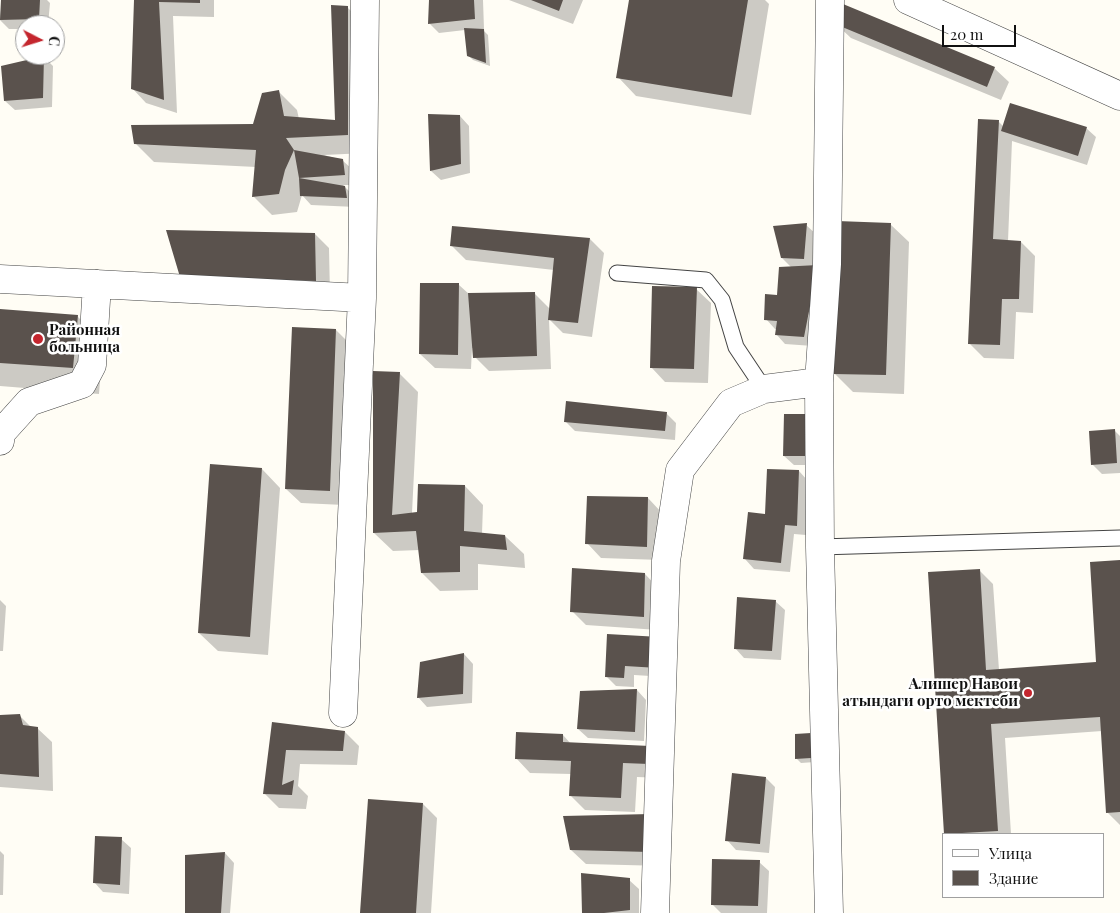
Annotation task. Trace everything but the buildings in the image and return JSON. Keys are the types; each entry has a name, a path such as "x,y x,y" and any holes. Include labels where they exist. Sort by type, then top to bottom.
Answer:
{"street":[{"path":"343,713 362,298 365,0"},
{"path":"829,913 820,547 819,382 827,264 830,0"},
{"path":"908,0 1120,96"},
{"path":"0,279 362,298"},
{"path":"0,441 1,433 29,402 82,384 92,365 97,284"},
{"path":"654,913 666,560 680,470 731,403 764,389 819,382"}],"lane":[{"path":"617,272 706,280 722,300 736,347 764,389"},
{"path":"820,547 1120,538"}],"place":[{"name":"Районная больница","path":"38,339"},
{"name":"Алишер Навои атындаги орто мектеби","path":"1028,693"}]}
